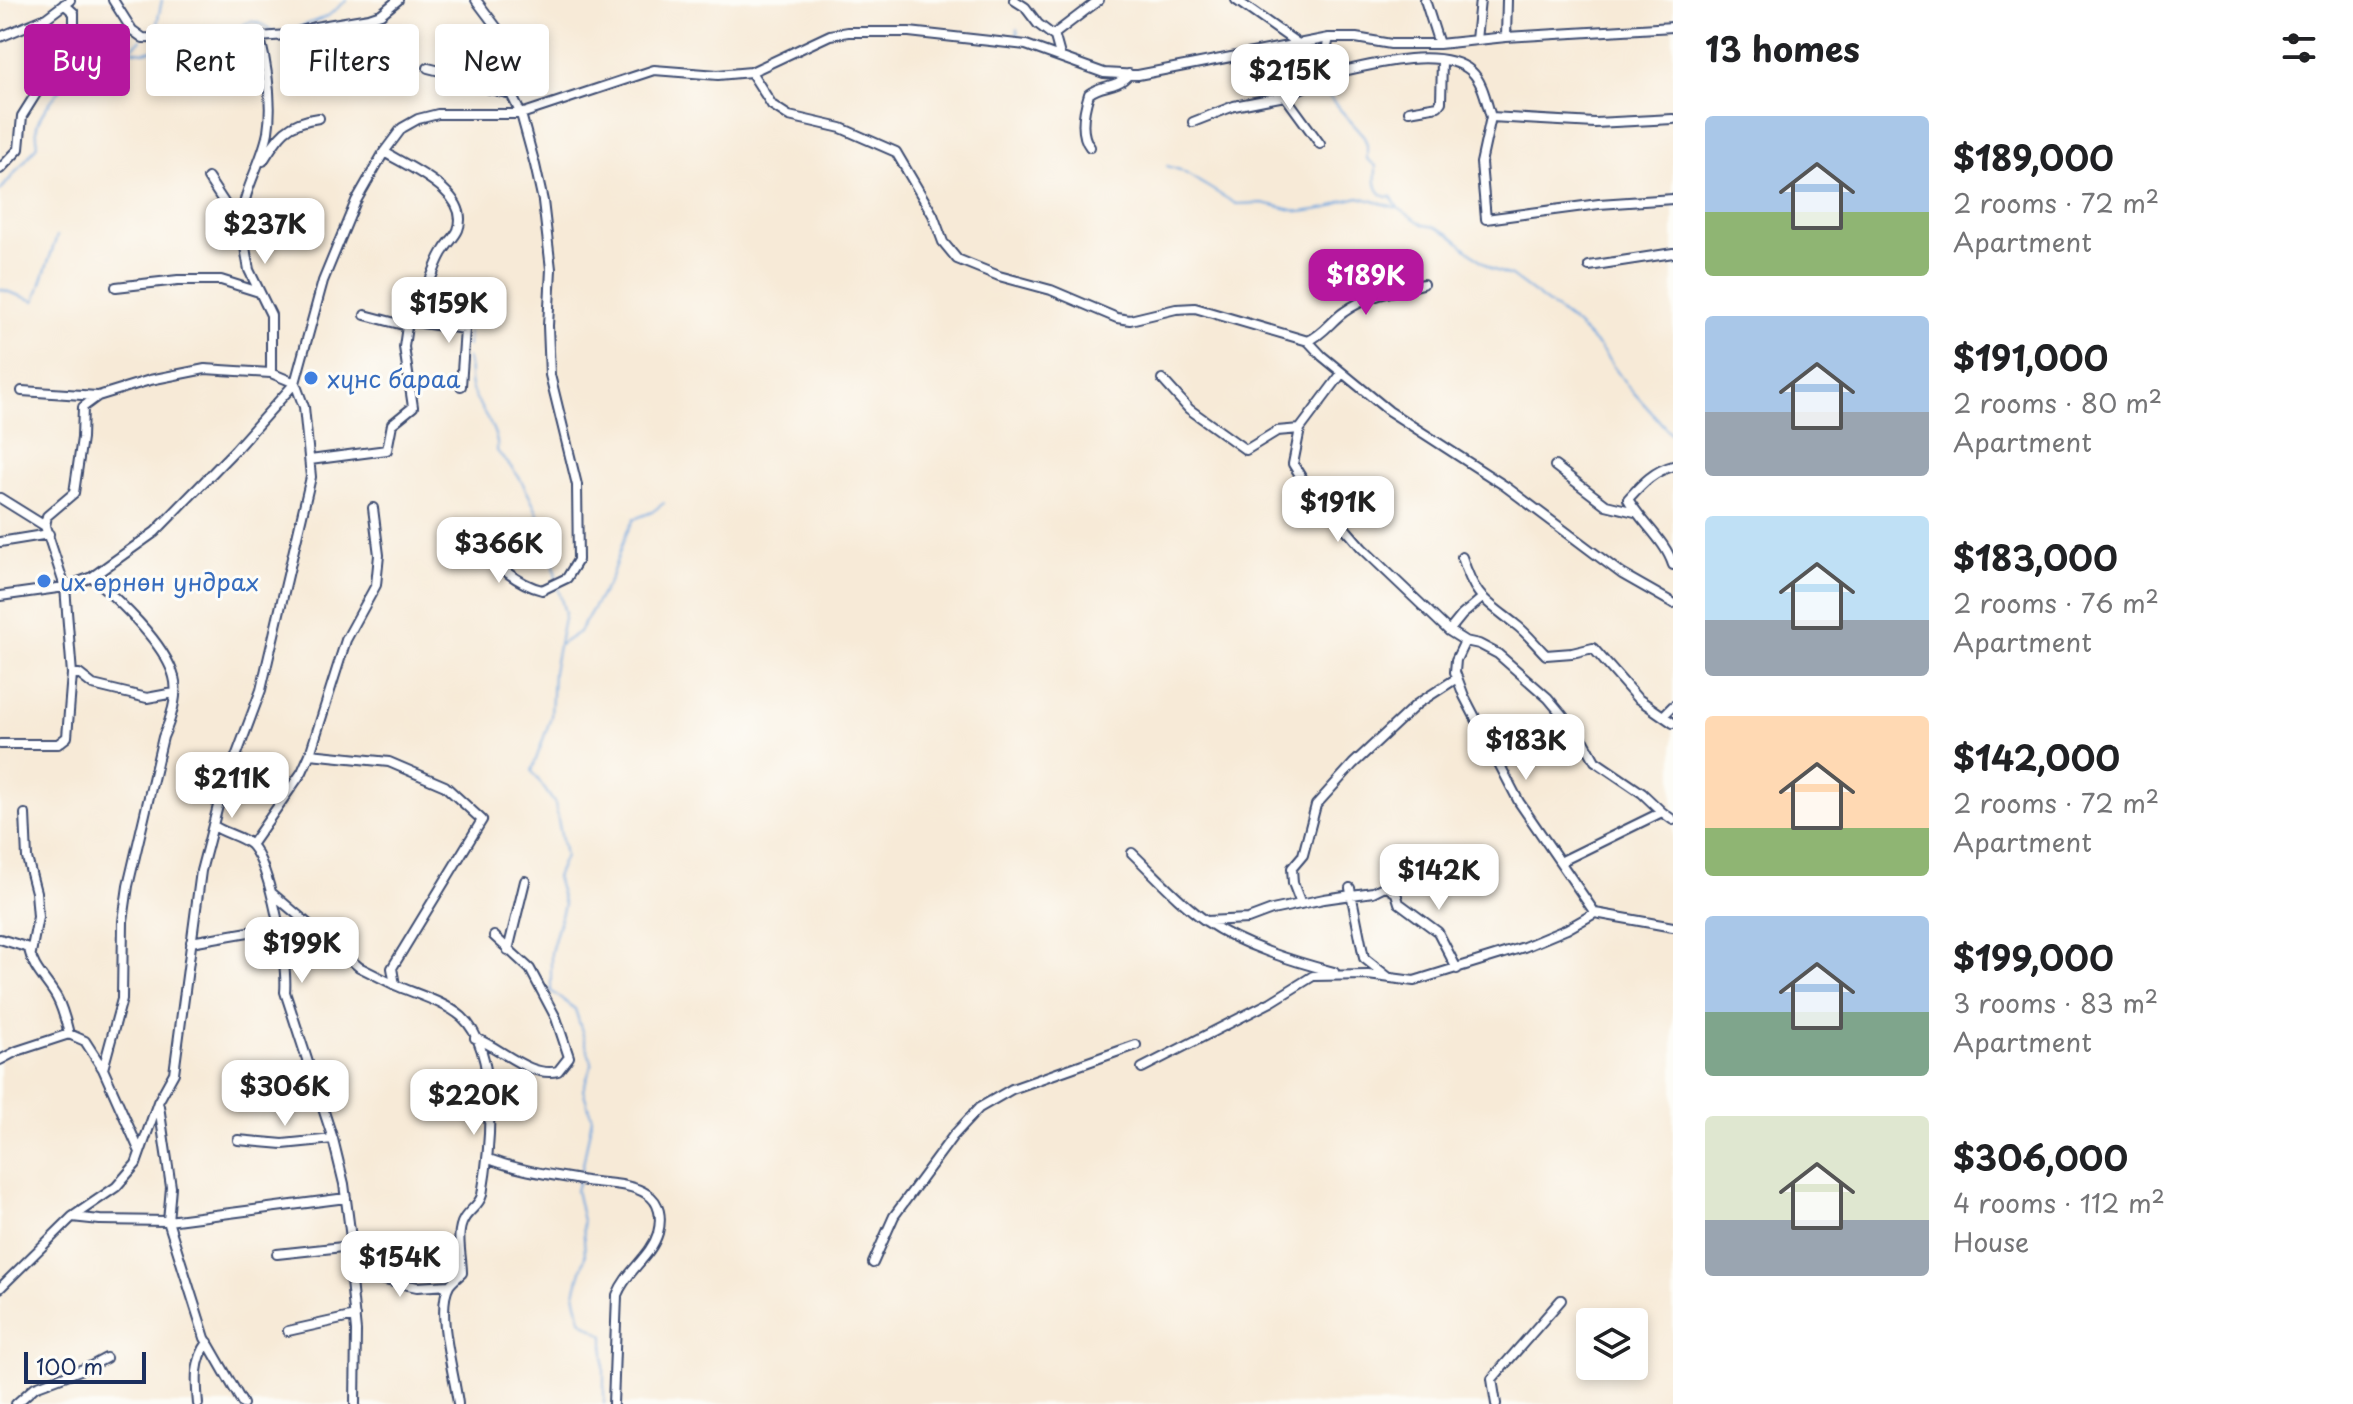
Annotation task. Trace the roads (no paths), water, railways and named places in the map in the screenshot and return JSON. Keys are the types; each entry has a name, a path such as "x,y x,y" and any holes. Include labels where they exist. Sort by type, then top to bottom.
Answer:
{"street":[{"path":"113,0 132,30 146,38"},
{"path":"264,38 369,18 381,14 398,0"},
{"path":"476,0 494,24"},
{"path":"1014,0 1053,35 1060,55"},
{"path":"1053,35 1099,0"},
{"path":"1236,0 1297,43"},
{"path":"1425,0 1439,44"},
{"path":"1476,40 1480,0"},
{"path":"1506,37 1507,0"},
{"path":"0,37 46,18 67,2 74,13 74,27 69,41 22,116 19,149 0,169"},
{"path":"0,596 65,587 92,577 155,532 295,383 323,281 356,201 384,152 402,128 418,119 438,114 521,114 654,70 718,75 751,72 830,35 848,32 909,32 1026,45 1104,73 1138,75 1329,38 1439,44 1673,27"},
{"path":"1318,77 1329,38"},
{"path":"1411,44 1412,59"},
{"path":"1193,122 1234,106 1295,93 1318,77 1412,59 1442,61 1459,65 1474,74 1491,117 1481,163 1486,219 1599,204 1673,199"},
{"path":"1409,111 1438,106 1441,102 1442,61"},
{"path":"264,66 270,109 268,132 244,206 242,230 249,270 271,315 271,373"},
{"path":"428,68 435,70"},
{"path":"751,72 772,105 789,116 841,128 896,152 933,215 943,242 957,259 999,276 1051,290 1117,318 1130,320 1176,309 1195,308 1308,341 1389,411 1505,486 1622,574 1673,603"},
{"path":"1090,147 1084,134 1089,94 1096,89 1119,84 1129,74"},
{"path":"455,526 512,576 542,590 567,578 578,560 577,485 550,375 548,326 551,269 543,201 521,114 512,96"},
{"path":"1285,96 1320,144"},
{"path":"1491,117 1595,123 1673,119"},
{"path":"254,175 283,132 293,123 319,118"},
{"path":"310,460 387,450 392,424 413,407 404,347 410,324 420,313 441,253 457,231 461,212 455,200 440,186 384,152"},
{"path":"208,178 242,230"},
{"path":"1589,266 1673,253"},
{"path":"116,287 178,280 221,280 259,292"},
{"path":"1308,341 1326,331 1341,314 1366,298 1423,284"},
{"path":"365,315 410,324 465,329 461,386"},
{"path":"0,1288 72,1217 116,1187 136,1164 158,1102 174,1073 196,894 219,802 261,690 311,477 304,407 295,383 271,373 205,369 150,380 97,396 22,391"},
{"path":"1342,373 1300,429 1293,464 1301,477 1362,548 1449,631 1498,654 1548,698 1584,741 1595,761 1642,793 1673,820"},
{"path":"1162,379 1189,409 1246,450 1277,431 1300,429"},
{"path":"0,744 58,744 67,737 72,674 65,587 47,530 47,516 74,493 83,407 97,396"},
{"path":"1555,466 1606,505 1635,512"},
{"path":"1673,466 1642,483 1628,499 1670,556 1673,565"},
{"path":"0,498 47,530"},
{"path":"251,845 302,772 346,640 376,585 379,555 373,508"},
{"path":"0,542 47,530"},
{"path":"1462,557 1471,583 1481,599 1516,624 1546,655 1593,648 1637,698 1673,723"},
{"path":"92,577 149,634 176,680 169,724 163,737 128,886 123,921 122,999 103,1069"},
{"path":"1449,631 1481,599"},
{"path":"1465,641 1456,660 1457,678 1519,802 1595,913"},
{"path":"72,674 79,674 93,685 147,698 174,693"},
{"path":"1301,904 1293,883 1292,868 1303,855 1316,805 1353,764 1417,704 1457,678"},
{"path":"1663,716 1673,706"},
{"path":"310,754 389,762 445,786 482,820 392,968 395,985"},
{"path":"1560,862 1662,812"},
{"path":"25,814 27,858 36,892 38,917 30,958"},
{"path":"212,826 251,845 273,893 287,977 285,992 333,1139 344,1184 352,1246 355,1404"},
{"path":"1132,853 1206,921 1302,964 1341,974"},
{"path":"508,950 525,881"},
{"path":"1206,921 1248,919 1350,891 1373,892 1385,886 1396,893 1399,903 1438,932 1457,969"},
{"path":"1350,891 1364,958 1389,978"},
{"path":"273,893 359,967 455,1011 465,1020 475,1038 483,1062 492,1117 489,1159 481,1197 465,1216 459,1230 462,1273 449,1285 445,1297 446,1339 458,1404"},
{"path":"1142,1068 1271,1002 1313,976 1341,974 1414,981 1524,947 1595,913 1673,927"},
{"path":"191,942 277,927"},
{"path":"475,1038 489,1043 536,1072 548,1074 558,1071 569,1057 556,1018 530,969 494,936"},
{"path":"0,939 29,948 30,958 56,995 69,1034"},
{"path":"0,1060 17,1051 69,1034 85,1041 103,1069 140,1152"},
{"path":"873,1263 894,1216 953,1136 979,1108 1012,1089 1136,1045"},
{"path":"158,1102 171,1187 168,1221 208,1342 243,1404"},
{"path":"238,1140 283,1144 333,1139"},
{"path":"489,1159 513,1168 639,1190 649,1195 660,1212 661,1222 653,1245 628,1274 617,1295 613,1404"},
{"path":"72,1217 168,1221 346,1198"},
{"path":"277,1254 352,1246"},
{"path":"351,1278 375,1278 417,1287 449,1285"},
{"path":"1496,1404 1492,1379 1561,1300"},
{"path":"288,1331 355,1316"},
{"path":"198,1404 196,1376 202,1351 208,1342"},
{"path":"16,1404 35,1387 106,1358"}],"waterway":[{"path":"157,24 162,0"},
{"path":"307,24 328,16 347,0"},
{"path":"245,24 261,24"},
{"path":"264,26 275,33"},
{"path":"1017,29 1018,36"},
{"path":"130,49 141,40"},
{"path":"0,191 38,145 37,126 47,107 89,60 107,47 146,51"},
{"path":"1319,86 1363,135 1367,144 1367,159 1376,166 1377,188 1386,197 1391,196 1398,208"},
{"path":"1167,166 1180,170 1236,204 1263,203 1301,212 1329,208 1359,197 1398,208 1424,225 1449,234 1491,269 1511,276 1577,325 1673,436"},
{"path":"0,289 35,301 57,236"},
{"path":"467,315 468,326"},
{"path":"468,333 468,346"},
{"path":"467,357 472,390 492,428 497,451 520,478 539,516 556,578"},
{"path":"581,1175 592,1118 583,1090 592,1064 575,1009 551,991 551,952 564,905 556,877 565,856 555,804 532,771 551,717 553,672 558,646 579,632 610,580 634,519 664,503"},
{"path":"557,585 565,613 559,644"},
{"path":"579,1181 576,1190 583,1221 585,1256 575,1293 581,1320 604,1336 604,1404"}],"place":[{"name":"хүнс бараа","path":"311,378"},
{"name":"их өрнөн ундрах","path":"44,581"}]}
